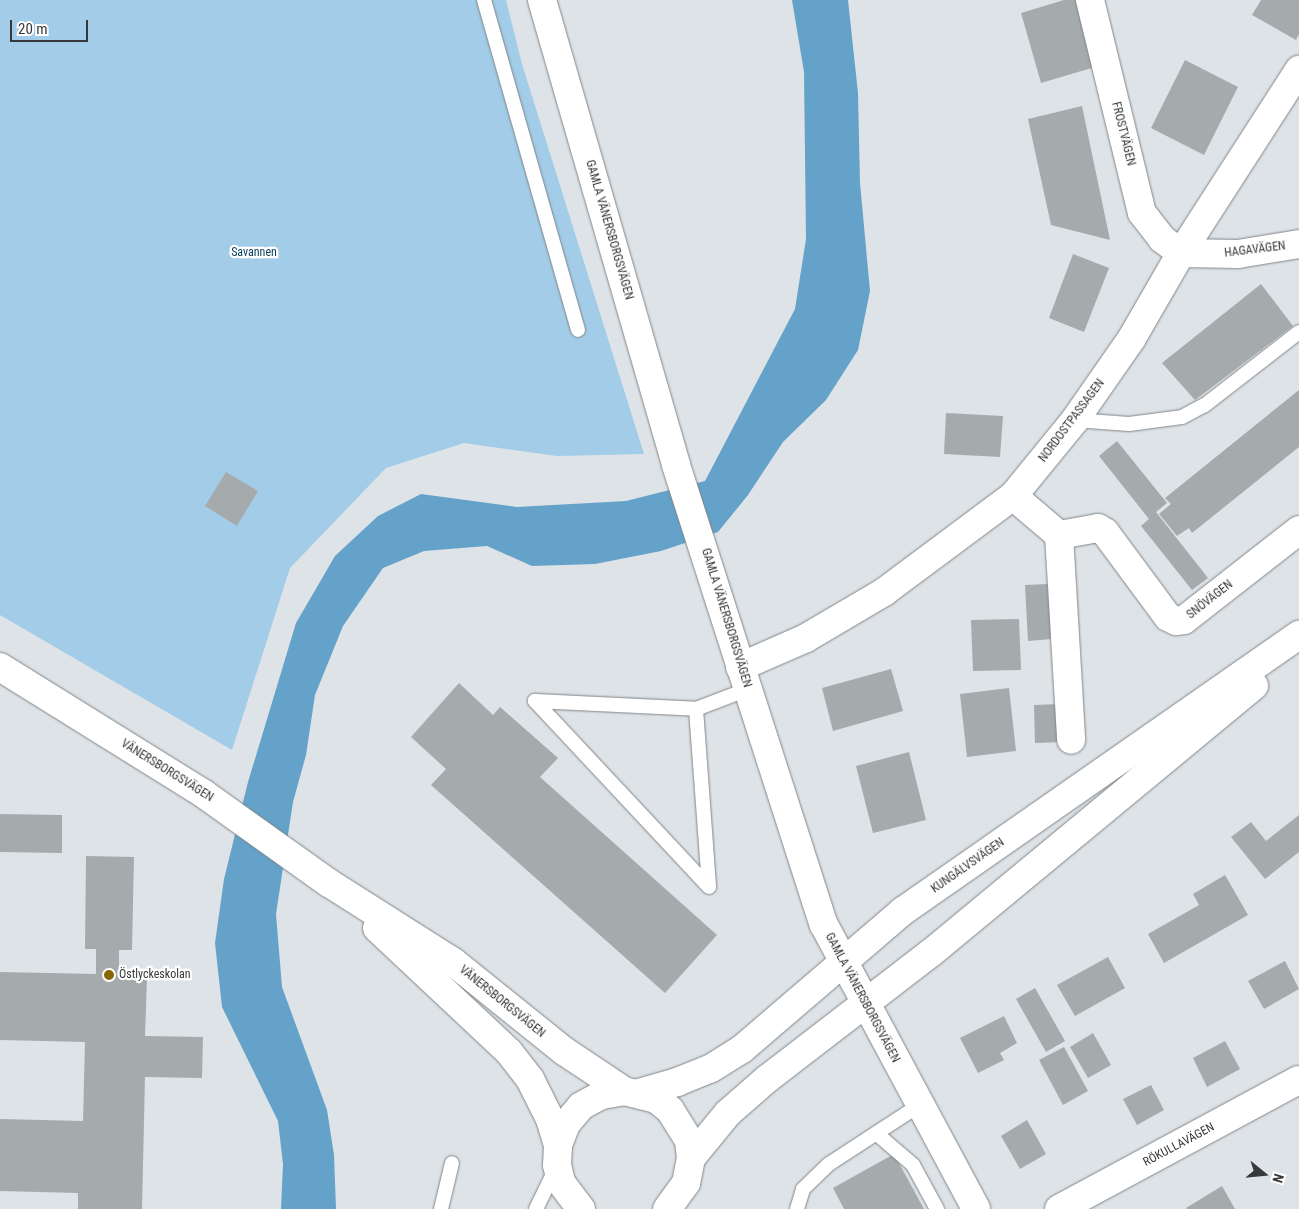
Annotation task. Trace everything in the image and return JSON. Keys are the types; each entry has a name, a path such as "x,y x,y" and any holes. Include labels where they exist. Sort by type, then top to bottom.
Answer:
{"street":[{"name":"GAMLA VÄNERSBORGSVÄGEN","path":"542,0 676,466 711,565 744,678 824,925 918,1106 976,1209"},
{"name":"FROSTVÄGEN","path":"1090,0 1142,213 1162,239 1181,253"},
{"name":"NORDOSTPASSAGEN","path":"744,678 806,638 884,592 1013,496 1075,420 1132,338 1181,253 1299,70"},
{"name":"HAGAVÄGEN","path":"1181,253 1238,254 1299,244"},
{"path":"1013,496 1059,535 1071,740"},
{"name":"SNÖVÄGEN","path":"1059,535 1098,528 1105,532 1168,617 1184,620 1299,530"},
{"name":"KUNGÄLVSVÄGEN","path":"558,1155 566,1124 581,1106 602,1095 631,1092 694,1076 742,1049 903,911 1299,635"},
{"path":"667,1209 689,1170 728,1113 767,1079 866,1005 1299,649"},
{"name":"VÄNERSBORGSVÄGEN","path":"0,667 204,794 329,883 452,961 564,1051 631,1092 656,1099 676,1117 688,1140 689,1170"},
{"name":"VÄNERSBORGSVÄGEN","path":"329,883 509,1052 530,1079 558,1155 561,1182 580,1209"},
{"name":"RÖKULLAVÄGEN","path":"1058,1209 1299,1080"},
{"path":"689,1170 694,1209"}],"lane":[{"path":"484,0 578,330"},
{"path":"1075,420 1129,424 1182,417 1205,405 1299,332"},
{"path":"696,709 707,838 709,887 535,701 696,709 744,678"},
{"path":"797,1209 804,1189 829,1164 918,1106"},
{"path":"877,1134 913,1165 937,1209"},
{"path":"536,1209 558,1155"},
{"path":"441,1209 452,1163"}],"green space":[{"name":"Savannen","path":"0,0 506,0 522,64 644,454 557,456 464,443 386,468 290,568 232,750 0,615"}],"shaded area":[{"path":"792,0 848,0 858,93 860,183 870,291 858,350 826,400 783,442 748,495 718,532 661,551 595,564 532,566 487,546 424,551 383,568 343,626 315,695 306,755 293,802 276,914 282,987 327,1110 334,1155 336,1209 281,1209 283,1164 278,1121 222,1007 215,943 224,879 248,782 296,623 335,556 378,516 421,494 517,507 626,501 705,481 795,309 806,239 804,72"}],"building":[{"path":"1064,0 1076,0 1095,67 1041,83 1021,13"},
{"path":"1261,0 1299,0 1299,34 1296,40 1252,15"},
{"path":"1185,60 1238,87 1204,155 1151,128"},
{"path":"1082,106 1110,240 1051,225 1028,119"},
{"path":"1073,254 1109,268 1084,332 1049,318"},
{"path":"1261,284 1293,326 1195,400 1162,363"},
{"path":"1299,390 1299,447 1192,533 1189,528 1177,536 1159,514 1171,504 1165,498"},
{"path":"946,413 1003,416 1000,457 944,454"},
{"path":"1117,441 1167,503 1156,512 1208,578 1192,590 1141,526 1149,519 1099,456"},
{"path":"226,472 258,491 237,526 205,506"},
{"path":"1049,584 1052,639 1028,641 1025,585"},
{"path":"1019,619 1021,670 973,671 971,620"},
{"path":"891,669 903,711 833,731 822,688"},
{"path":"459,683 493,715 500,707 558,758 540,777 717,935 665,993 431,785 446,769 411,737"},
{"path":"1009,688 1016,751 967,757 960,694"},
{"path":"1061,704 1062,742 1035,743 1034,705"},
{"path":"909,752 926,820 873,833 856,766"},
{"path":"0,814 62,815 62,853 0,852"},
{"path":"1299,815 1299,852 1265,879 1231,837 1251,822 1266,841"},
{"path":"86,856 134,857 132,950 119,950 119,973 141,973 141,979 147,979 145,1036 203,1037 202,1078 145,1077 142,1209 78,1209 78,1193 0,1191 0,1119 83,1121 85,1042 0,1040 0,972 96,974 96,949 85,949"},
{"path":"1225,875 1248,915 1164,963 1148,934 1199,905 1193,894"},
{"path":"1108,957 1125,988 1075,1016 1057,985"},
{"path":"1285,961 1299,989 1264,1009 1248,981"},
{"path":"1035,988 1065,1041 1046,1052 1016,999"},
{"path":"1004,1016 1017,1043 1000,1053 1004,1060 978,1073 960,1038"},
{"path":"1093,1033 1111,1065 1088,1078 1070,1047"},
{"path":"1225,1041 1240,1069 1207,1087 1193,1058"},
{"path":"1064,1047 1088,1091 1063,1105 1039,1060"},
{"path":"1151,1085 1164,1110 1137,1125 1123,1099"},
{"path":"1027,1120 1046,1154 1020,1169 1001,1136"},
{"path":"894,1154 924,1209 844,1209 833,1188"},
{"path":"1222,1186 1235,1209 1186,1208"}],"place":[{"name":"Östlyckeskolan","path":"109,975"}]}
